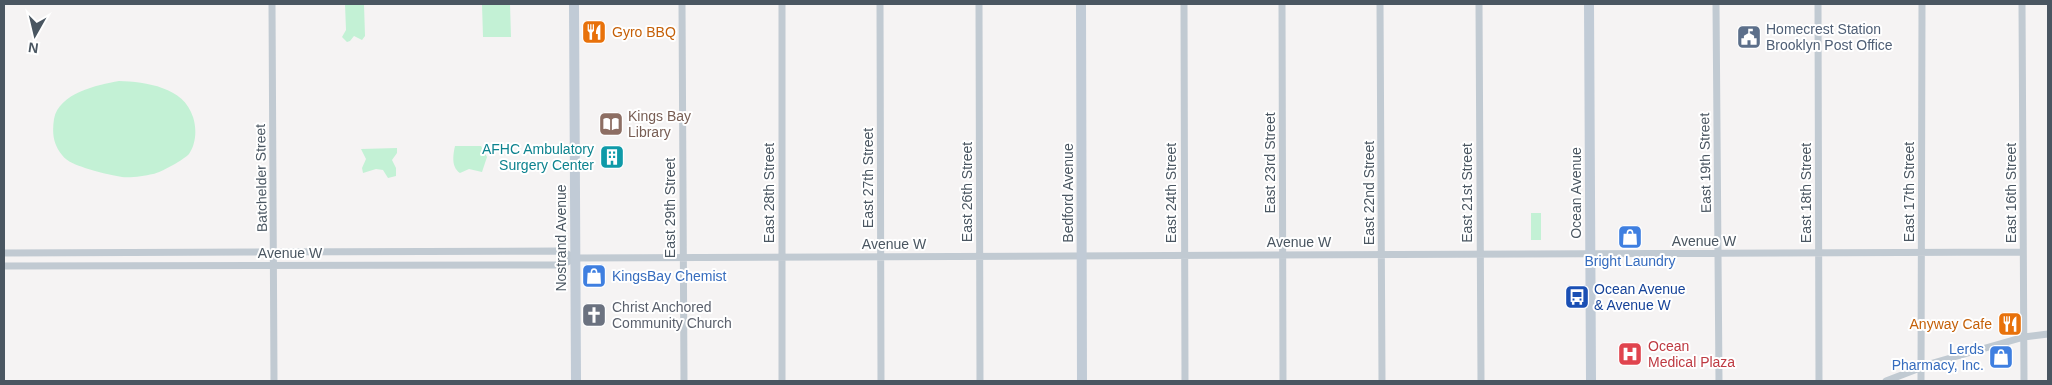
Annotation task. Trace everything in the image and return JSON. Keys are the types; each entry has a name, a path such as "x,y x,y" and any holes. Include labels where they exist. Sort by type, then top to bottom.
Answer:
{"main road":[{"name":"Nostrand Avenue","path":"574,4 576,381"},
{"name":"Bedford Avenue","path":"1081,4 1082,381"},
{"name":"Ocean Avenue","path":"1589,4 1591,381"}],"street":[{"name":"Batchelder Street","path":"272,4 274,381"},
{"name":"East 29th Street","path":"682,4 684,381"},
{"name":"East 28th Street","path":"782,4 782,381"},
{"name":"East 27th Street","path":"880,4 881,381"},
{"name":"East 26th Street","path":"979,4 980,381"},
{"name":"East 24th Street","path":"1184,4 1185,381"},
{"name":"East 23rd Street","path":"1282,4 1283,381"},
{"name":"East 22nd Street","path":"1380,4 1382,381"},
{"name":"East 21st Street","path":"1479,4 1481,381"},
{"name":"East 19th Street","path":"1716,4 1719,381"},
{"name":"East 18th Street","path":"1818,4 1819,381"},
{"name":"East 17th Street","path":"1921,381 1922,4"},
{"name":"East 16th Street","path":"2022,4 2024,381"},
{"name":"Avenue W","path":"4,253 562,251 575,258"},
{"name":"Avenue W","path":"4,266 561,265 575,258 683,257 2023,252"},
{"path":"1886,381 1921,367 2024,337 2048,334"}],"green space":[{"path":"345,4 364,4 365,36 362,40 354,36 347,42 342,37 346,30"},
{"path":"482,4 510,4 511,37 483,37"},
{"path":"119,81 163,88 181,99 188,107 195,126 193,146 187,156 172,166 156,173 129,177 90,169 72,163 64,157 59,151 54,138 54,119 57,110 63,103 80,92"},
{"path":"455,146 481,146 487,157 482,172 469,169 460,173 455,168 453,161"},
{"path":"397,148 397,153 392,160 396,168 396,176 388,178 383,170 376,169 363,173 362,168 366,159 361,149"},
{"path":"1531,213 1541,213 1541,240 1531,240"}],"place":[{"name":"Gyro BBQ","path":"594,32"},
{"name":"Homecrest Station Brooklyn Post Office","path":"1749,37"},
{"name":"Kings Bay Library","path":"611,124"},
{"name":"AFHC Ambulatory Surgery Center","path":"612,157"},
{"name":"Bright Laundry","path":"1630,237"},
{"name":"KingsBay Chemist","path":"594,276"},
{"name":"Ocean Avenue & Avenue W","path":"1577,297"},
{"name":"Christ Anchored Community Church","path":"594,315"},
{"name":"Anyway Cafe","path":"2010,324"},
{"name":"Ocean Medical Plaza","path":"1630,354"},
{"name":"Lerds Pharmacy, Inc.","path":"2001,357"}]}
